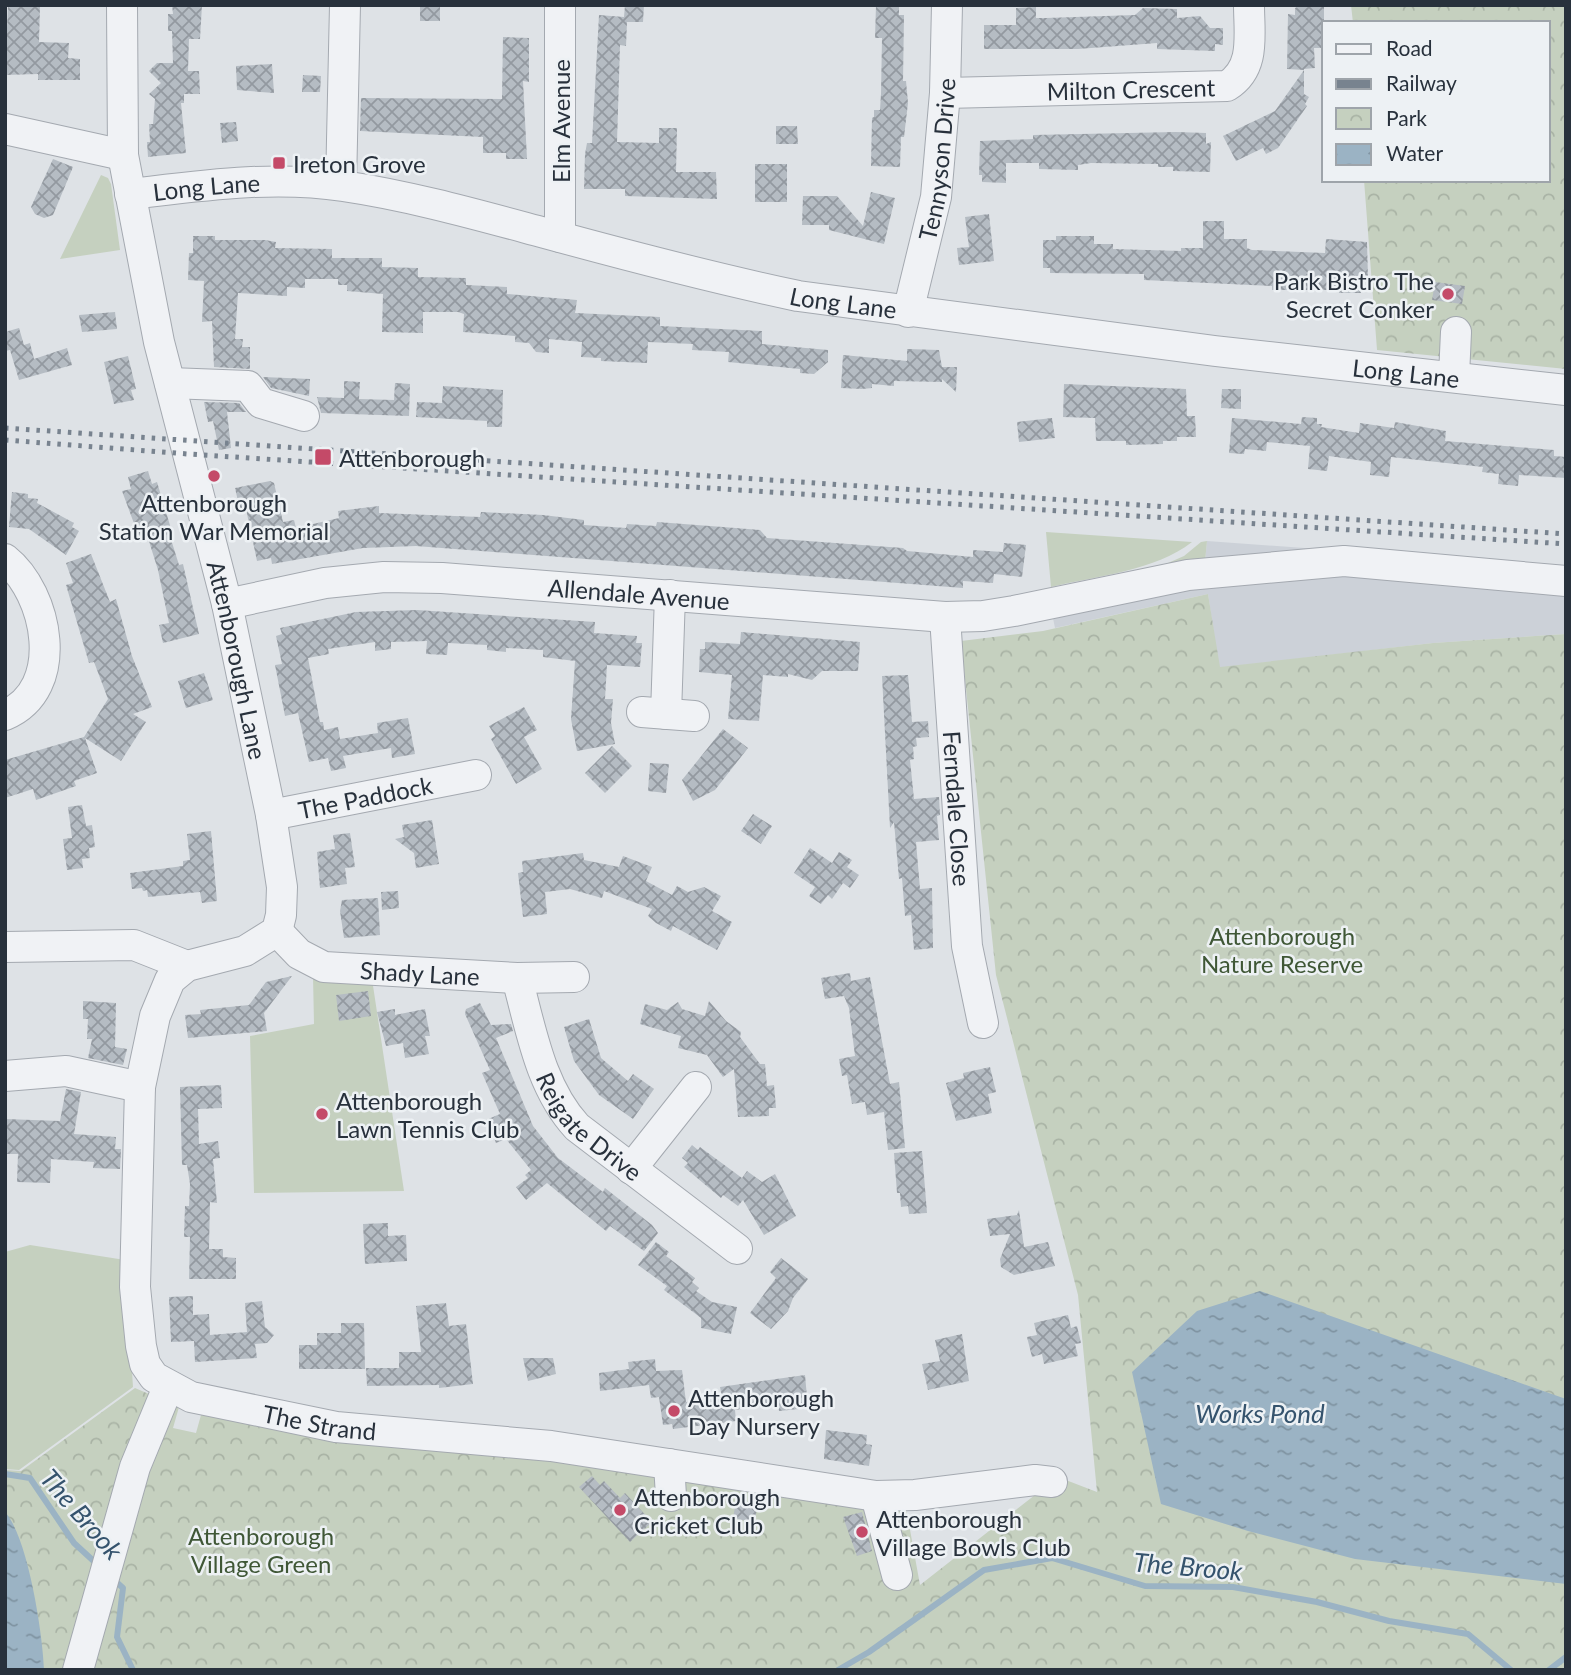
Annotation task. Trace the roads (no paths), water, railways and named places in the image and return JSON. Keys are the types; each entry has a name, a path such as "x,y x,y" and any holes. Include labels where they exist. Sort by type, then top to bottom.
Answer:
{"street":[{"name":"Attenborough Lane","path":"122,5 123,155 170,383 227,604 271,815 282,887 281,915 276,931"},
{"path":"341,185 345,5"},
{"name":"Elm Avenue","path":"560,5 560,237"},
{"name":"Tennyson Drive","path":"908,312 936,197 945,93 947,5"},
{"name":"Milton Crescent","path":"945,93 1227,86 1246,69 1250,53 1249,5"},
{"path":"5,129 123,155"},
{"name":"Long Lane","path":"130,194 202,186 299,182 341,185 436,204 798,296 1215,351 1566,390"},
{"path":"1454,376 1456,332"},
{"path":"170,383 248,386 261,403 304,415"},
{"path":"5,559 15,566 28,588 46,642 44,672 30,699 5,715"},
{"name":"Allendale Avenue","path":"227,604 325,583 384,577 442,578 945,617 983,616 1214,571 1344,561 1566,581"},
{"path":"667,714 670,595"},
{"name":"Ferndale Close","path":"945,617 972,1008"},
{"name":"The Paddock","path":"271,815 467,781"},
{"path":"78,1670 111,1545 144,1440 167,1387 154,1377 145,1364 135,1287 140,1087 161,994 170,981 187,966 245,951 276,931"},
{"name":"Shady Lane","path":"276,931 299,954 324,967 517,978 574,977"},
{"path":"5,947 134,945 187,966"},
{"name":"Reigate Drive","path":"517,978 542,1066 560,1109 577,1127 720,1246"},
{"path":"5,1076 66,1071 140,1087"},
{"path":"631,1170 693,1105"},
{"name":"The Strand","path":"167,1387 212,1402 336,1427 551,1446 876,1496 915,1495 1002,1482 1052,1482"},
{"path":"669,1464 671,1496"},
{"path":"876,1496 897,1575"}],"water":[{"name":"Works Pond","path":"1260,1291 1566,1399 1566,1584 1355,1559 1248,1531 1161,1504 1132,1372 1197,1311"},
{"path":"5,1512 21,1542 33,1587 44,1670 5,1670"}],"waterway":[{"name":"The Brook","path":"5,1474 30,1478 74,1543 99,1566"},
{"name":"The Brook","path":"838,1670 869,1652 984,1570 1052,1558 1145,1586 1233,1587 1317,1602 1389,1621 1468,1634 1511,1670"},
{"name":"The Brook","path":"112,1578 123,1588 117,1637 133,1670"},
{"name":"The Brook","path":"1549,1670 1566,1657"}],"railway":[{"path":"5,428 1566,534"},
{"path":"5,440 1566,544"}],"place":[{"name":"Ireton Grove","path":"279,163"},
{"name":"Park Bistro The Secret Conker","path":"1448,294"},
{"name":"Attenborough","path":"323,457"},
{"name":"Attenborough Station War Memorial","path":"214,476"},
{"name":"Attenborough Lawn Tennis Club","path":"322,1114"},
{"name":"Attenborough Day Nursery","path":"674,1411"},
{"name":"Attenborough Cricket Club","path":"620,1510"},
{"name":"Attenborough Village Bowls Club","path":"862,1532"}],"park label":[{"name":"Attenborough Nature Reserve","path":"1282,949"},
{"name":"Attenborough Village Green","path":"261,1549"}]}
